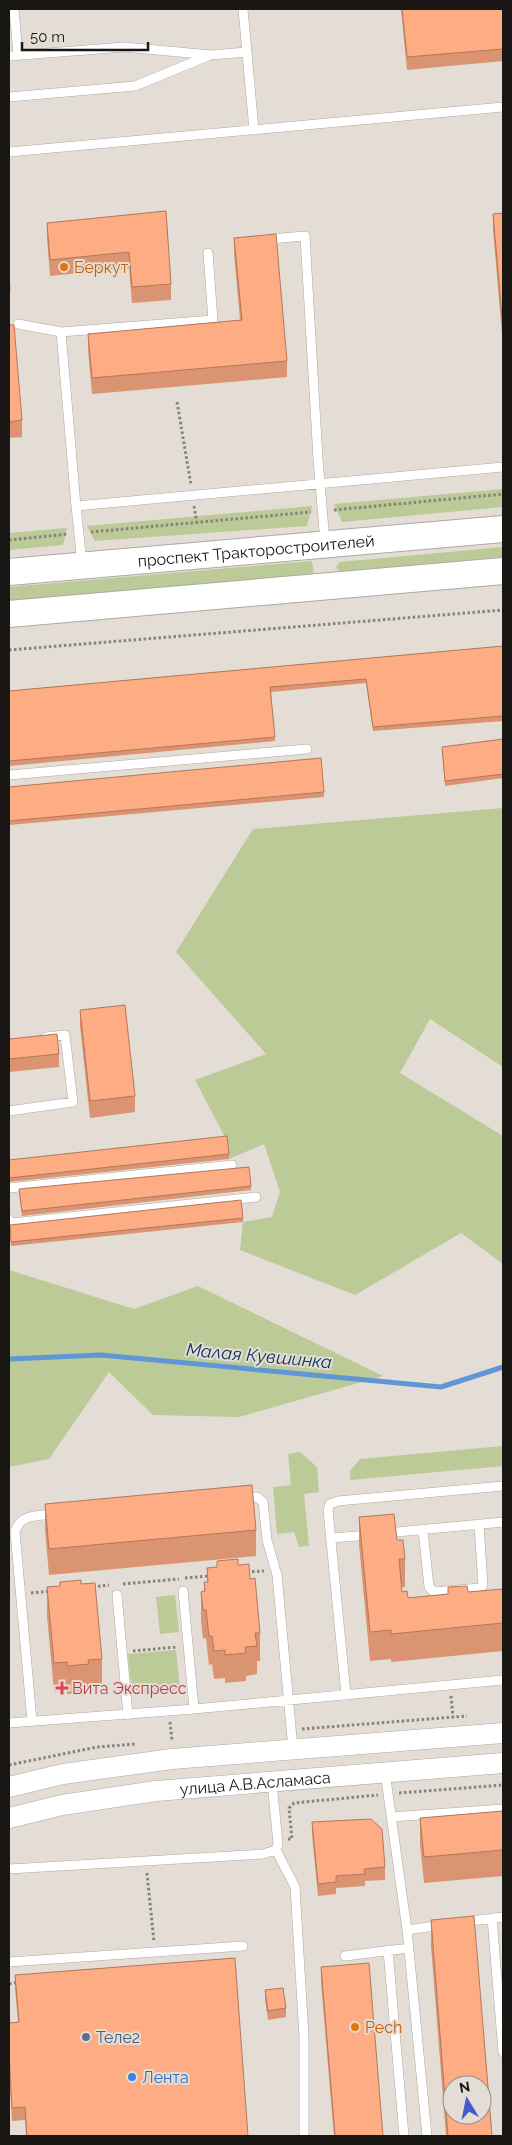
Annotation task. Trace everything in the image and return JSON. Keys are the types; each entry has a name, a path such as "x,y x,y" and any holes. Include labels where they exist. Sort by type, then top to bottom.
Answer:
{"main road":[{"name":"проспект Тракторостроителей","path":"9,572 503,529"},
{"path":"325,544 328,586"},
{"path":"9,614 503,571"}],"street":[{"name":"улица А.В.Асламаса","path":"9,1787 63,1774 118,1766 293,1749 503,1733"},
{"name":"улица А.В.Асламаса","path":"9,1818 62,1805 122,1796 503,1763"},
{"path":"118,1766 122,1796"}],"lane":[{"path":"14,9 13,55 124,47 210,55 247,52"},
{"path":"243,9 254,130"},
{"path":"9,97 136,86 210,55"},
{"path":"9,152 503,107"},
{"path":"270,239 305,236 325,544"},
{"path":"18,324 61,332 213,320 208,252"},
{"path":"61,332 82,566"},
{"path":"76,506 503,467"},
{"path":"9,776 308,749"},
{"path":"9,1111 73,1102 65,1035 37,1038"},
{"path":"9,1188 232,1165"},
{"path":"9,1220 12,1223 256,1197"},
{"path":"346,1695 328,1510 334,1502 503,1486"},
{"path":"235,1498 253,1496 263,1502 267,1540 276,1570 293,1749"},
{"path":"32,1721 20,1594 13,1558 15,1532 20,1521 32,1516 70,1513"},
{"path":"331,1538 503,1522"},
{"path":"423,1530 429,1587 434,1592 480,1588 483,1585 479,1525"},
{"path":"183,1591 194,1709"},
{"path":"117,1595 128,1715"},
{"path":"9,1723 128,1715 503,1680"},
{"path":"386,1772 407,1930 427,2136"},
{"path":"272,1782 276,1845 295,1887 304,2036 304,2136"},
{"path":"391,1817 503,1809"},
{"path":"9,1869 263,1854 276,1845"},
{"path":"407,1930 503,1917"},
{"path":"492,1918 503,2052"},
{"path":"9,1962 243,1946"},
{"path":"346,1956 409,1948"},
{"path":"388,1950 404,2136"}],"path":[{"path":"177,402 197,523"},
{"path":"331,511 503,494"},
{"path":"88,533 314,512"},
{"path":"9,540 73,534"},
{"path":"9,650 503,610"},
{"path":"238,1573 276,1570"},
{"path":"88,1587 210,1576"},
{"path":"20,1594 59,1590"},
{"path":"123,1652 188,1646"},
{"path":"450,1685 453,1717"},
{"path":"170,1711 172,1740"},
{"path":"276,1845 292,1839 289,1808 294,1803 503,1785"}],"green space":[{"path":"503,489 503,507 342,522 334,504"},
{"path":"312,506 307,526 95,541 87,526"},
{"path":"67,528 63,545 9,550 9,533"},
{"path":"503,547 503,557 340,572 336,567 340,562"},
{"path":"312,561 314,574 9,601 9,587"},
{"path":"503,808 503,1067 430,1019 400,1073 503,1136 503,1264 461,1233 355,1295 240,1250 243,1222 272,1217 280,1192 264,1144 229,1159 227,1141 195,1080 266,1054 176,952 253,829"},
{"path":"9,1270 134,1309 198,1286 383,1376 239,1417 153,1415 109,1372 49,1459 9,1467"},
{"path":"503,1446 503,1466 350,1480 350,1471 360,1459"},
{"path":"300,1452 317,1467 319,1492 304,1494 309,1546 299,1547 294,1532 277,1534 273,1487 291,1485 288,1454"},
{"path":"175,1595 179,1632 160,1634 156,1597"},
{"path":"176,1650 180,1690 132,1694 128,1654"}],"building":[{"path":"402,9 503,9 503,49 407,57"},
{"path":"166,211 171,284 132,287 129,252 50,260 47,223"},
{"path":"503,213 503,329 493,214"},
{"path":"276,234 287,361 92,378 88,334 242,320 234,238"},
{"path":"9,325 14,325 22,420 9,422"},
{"path":"503,646 503,716 373,727 366,679 270,687 275,737 9,761 9,691"},
{"path":"503,739 503,774 445,781 442,747"},
{"path":"321,758 324,792 9,821 9,787"},
{"path":"125,1005 135,1096 90,1101 80,1010"},
{"path":"57,1034 59,1054 9,1059 9,1039"},
{"path":"227,1136 229,1154 9,1178 9,1160"},
{"path":"249,1167 251,1186 22,1211 19,1189"},
{"path":"241,1200 243,1218 11,1242 10,1225"},
{"path":"252,1485 256,1530 49,1549 45,1504"},
{"path":"394,1514 397,1540 403,1540 404,1549 405,1559 399,1559 402,1592 407,1591 408,1598 448,1594 448,1587 467,1586 468,1592 503,1589 503,1623 391,1634 391,1630 370,1632 359,1517"},
{"path":"238,1559 238,1565 249,1564 250,1579 255,1578 260,1633 255,1633 257,1646 245,1647 246,1653 225,1655 225,1650 214,1651 212,1636 209,1636 206,1610 203,1610 201,1592 205,1591 204,1582 208,1582 207,1568 217,1567 217,1561"},
{"path":"81,1580 81,1584 95,1583 102,1659 88,1660 89,1664 67,1666 67,1662 54,1663 47,1587 60,1586 60,1582"},
{"path":"503,1811 503,1850 424,1857 420,1818"},
{"path":"371,1819 382,1829 385,1867 364,1869 365,1874 336,1876 336,1882 318,1884 312,1822"},
{"path":"474,1916 487,2075 443,2075 431,1920"},
{"name":"Лента","path":"235,1958 248,2136 27,2136 25,2107 12,2108 9,2023 19,2022 15,1975"},
{"path":"369,1963 383,2136 335,2136 321,1967"},
{"path":"283,1988 286,2008 268,2011 265,1990"},
{"path":"447,2125 491,2125 492,2136 448,2136"}],"waterway":[{"name":"Малая Кувшинка","path":"9,1359 101,1355 441,1387 503,1367"}],"place":[{"name":"Беркут","path":"64,267"},
{"name":"Вита Экспресс","path":"62,1688"},
{"name":"Pech","path":"355,2027"},
{"name":"Теле2","path":"86,2037"},
{"name":"Лента","path":"132,2077"}]}
